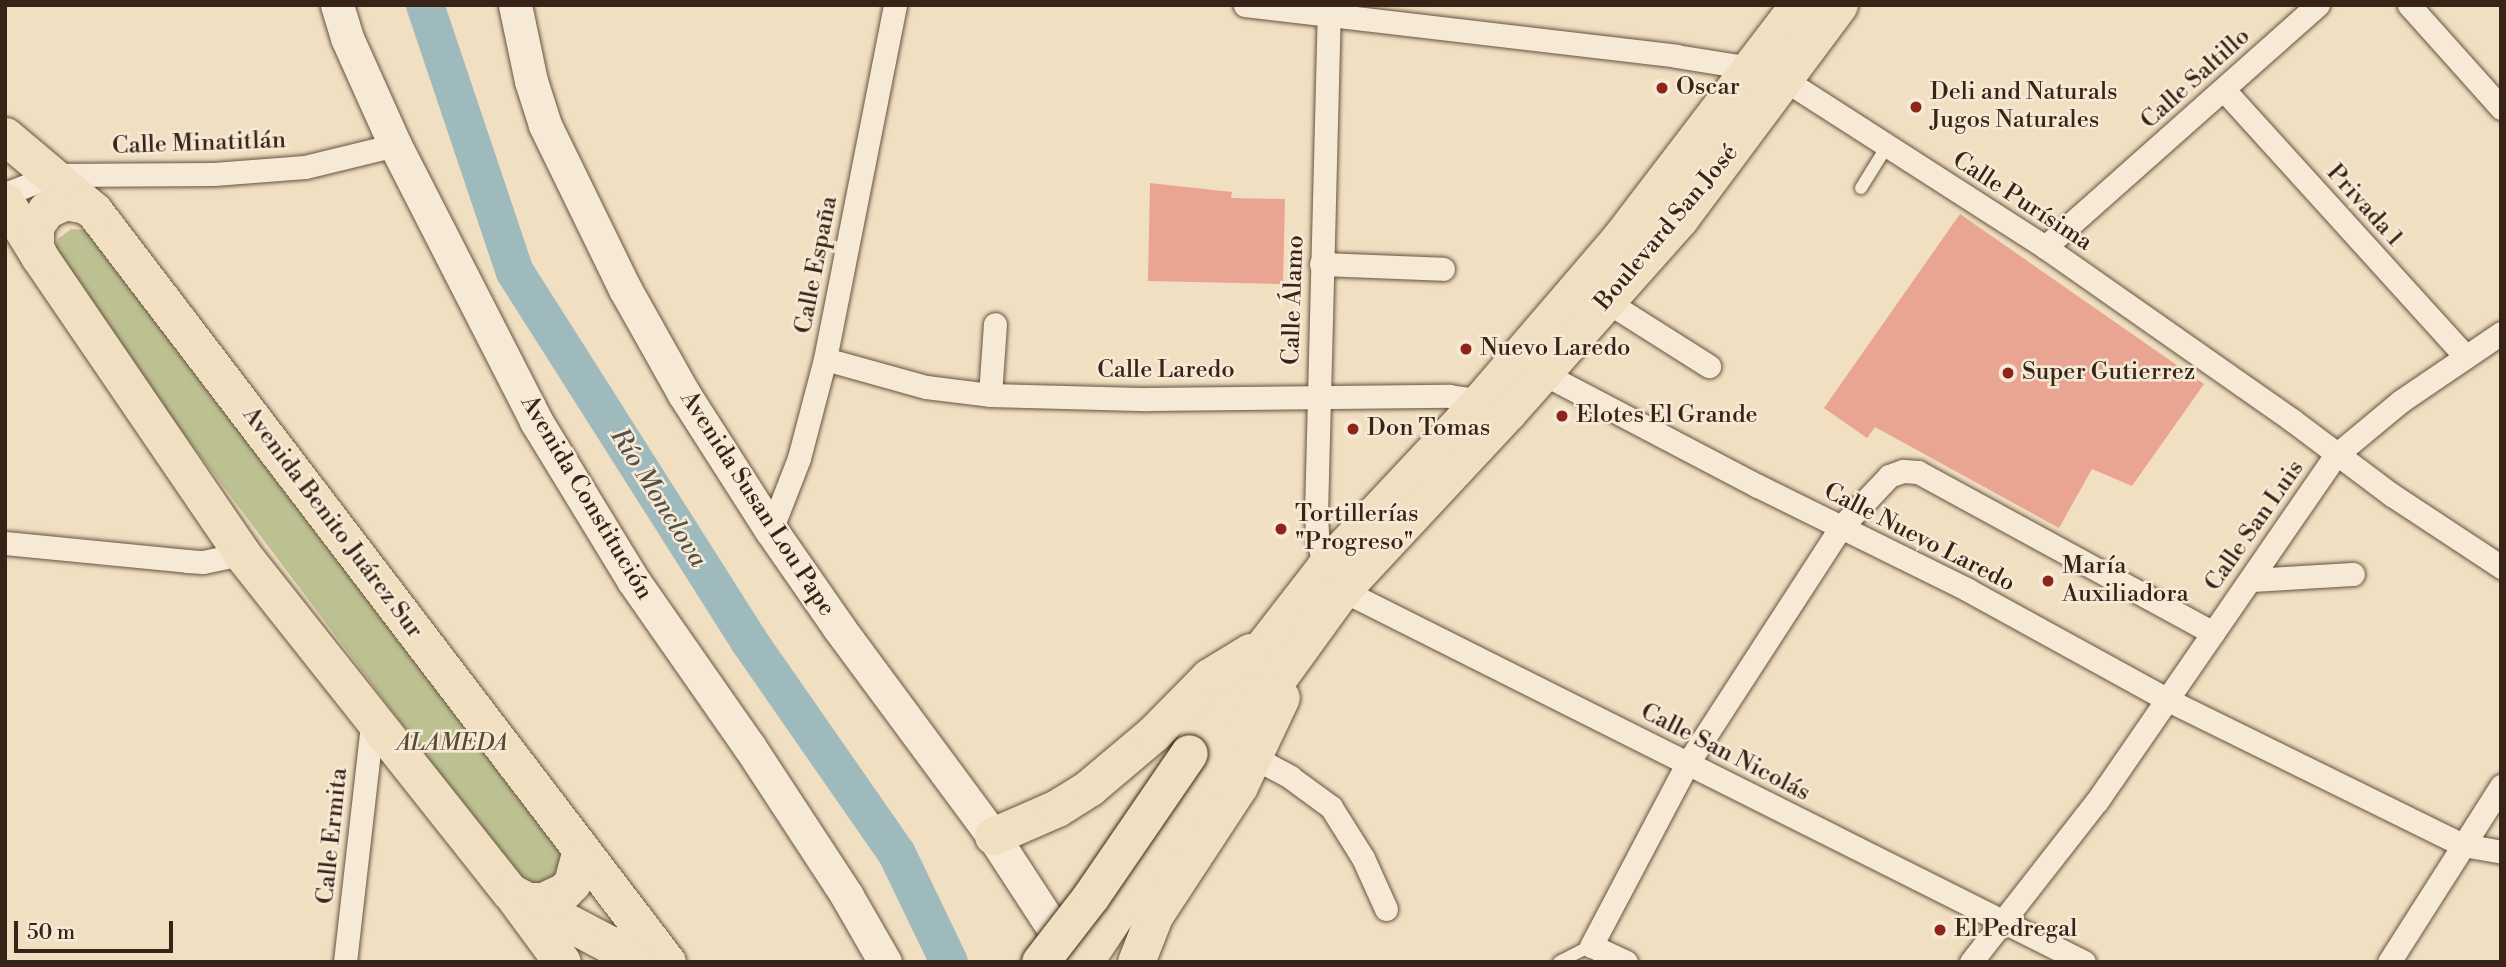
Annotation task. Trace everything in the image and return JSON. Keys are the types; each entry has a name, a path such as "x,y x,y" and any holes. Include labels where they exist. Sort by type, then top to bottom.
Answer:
{"main road":[{"name":"Avenida Constitución","path":"337,5 347,38 395,145 536,421 633,580 749,746 847,896 885,962"},
{"name":"Avenida Susan Lou Pape","path":"515,5 531,81 545,125 589,217 684,394 771,530 847,639 993,836 1075,962"},
{"name":"Boulevard San José","path":"1202,758 1279,649 1334,578 1495,405 1528,365 1798,5"},
{"name":"Boulevard San José","path":"1528,365 1606,301 1719,170 1839,5"},
{"path":"1654,196 1719,170 1720,107"},
{"name":"Avenida Benito Juárez Sur","path":"5,136 94,211 575,848 619,956"},
{"name":"Avenida Benito Juárez Sur","path":"5,201 39,256 242,554 373,716 521,897 619,956"},
{"path":"39,256 34,236 35,226 46,209 65,201 85,205 94,211"},
{"path":"993,836 1056,808 1090,787 1153,734 1209,677 1279,649 1281,700 1255,758 1154,916 1136,962"},
{"path":"1040,962 1202,758"},
{"path":"1084,962 1202,758"},
{"path":"521,897 543,901 564,891 572,883 575,848"},
{"path":"575,848 667,962"},
{"path":"521,897 562,962"}],"street":[{"name":"Calle España","path":"771,530 799,458 825,359 895,5"},
{"name":"Calle Purísima","path":"1245,5 1330,11 1507,34 1749,68 1785,80 2045,247 2336,454 2501,567"},
{"name":"Calle Saltillo","path":"2045,247 2318,5"},
{"path":"2409,5 2501,108"},
{"name":"Calle Álamo","path":"1330,11 1317,396 1316,514 1317,536 1334,578"},
{"name":"Privada 1","path":"2224,90 2466,357"},
{"name":"Calle Minatitlán","path":"5,194 54,175 214,174 305,167 395,145"},
{"path":"1321,264 1443,270"},
{"path":"1606,301 1709,366"},
{"path":"990,395 995,324"},
{"name":"Calle San Luis","path":"1971,962 2097,801 2336,454 2371,424 2501,333"},
{"name":"Calle Laredo","path":"825,359 926,387 990,395 1148,399 1449,396 1495,405"},
{"name":"Calle Nuevo Laredo","path":"1528,365 1968,590 2168,700 2463,845 2501,852"},
{"path":"1626,962 1591,946 1687,764 1841,527 1889,476 1903,471 1918,472 2213,633"},
{"path":"5,544 203,562 242,554"},
{"path":"2250,580 2354,574"},
{"name":"Calle San Nicolás","path":"1334,578 1687,764 2084,962"},
{"name":"Calle Ermita","path":"345,962 373,716"},
{"path":"1255,758 1290,777 1331,807 1363,858 1386,909"},
{"path":"2389,962 2501,786"}],"lane":[{"path":"1861,188 1886,146"},
{"path":"1559,962 1591,946"}],"green space":[{"name":"ALAMEDA","path":"71,229 91,230 562,845 562,874 537,886 523,880 420,748 120,349 54,252 58,239"}],"building":[{"path":"1150,183 1232,192 1231,198 1285,199 1283,284 1148,281"},
{"path":"1960,214 2204,384 2132,486 2092,469 2059,528 1875,427 1867,438 1824,408"}],"waterway":[{"name":"Río Monclova","path":"425,5 515,272 749,641 897,854 949,962"}],"place":[{"name":"Oscar","path":"1662,88"},
{"name":"Deli and Naturals Jugos Naturales","path":"1916,107"},
{"name":"Nuevo Laredo","path":"1466,349"},
{"name":"Super Gutierrez","path":"2008,373"},
{"name":"Elotes El Grande","path":"1562,416"},
{"name":"Don Tomas","path":"1353,429"},
{"name":"Tortillerías \"Progreso\"","path":"1281,529"},
{"name":"María Auxiliadora","path":"2048,581"},
{"name":"El Pedregal","path":"1940,930"}]}
